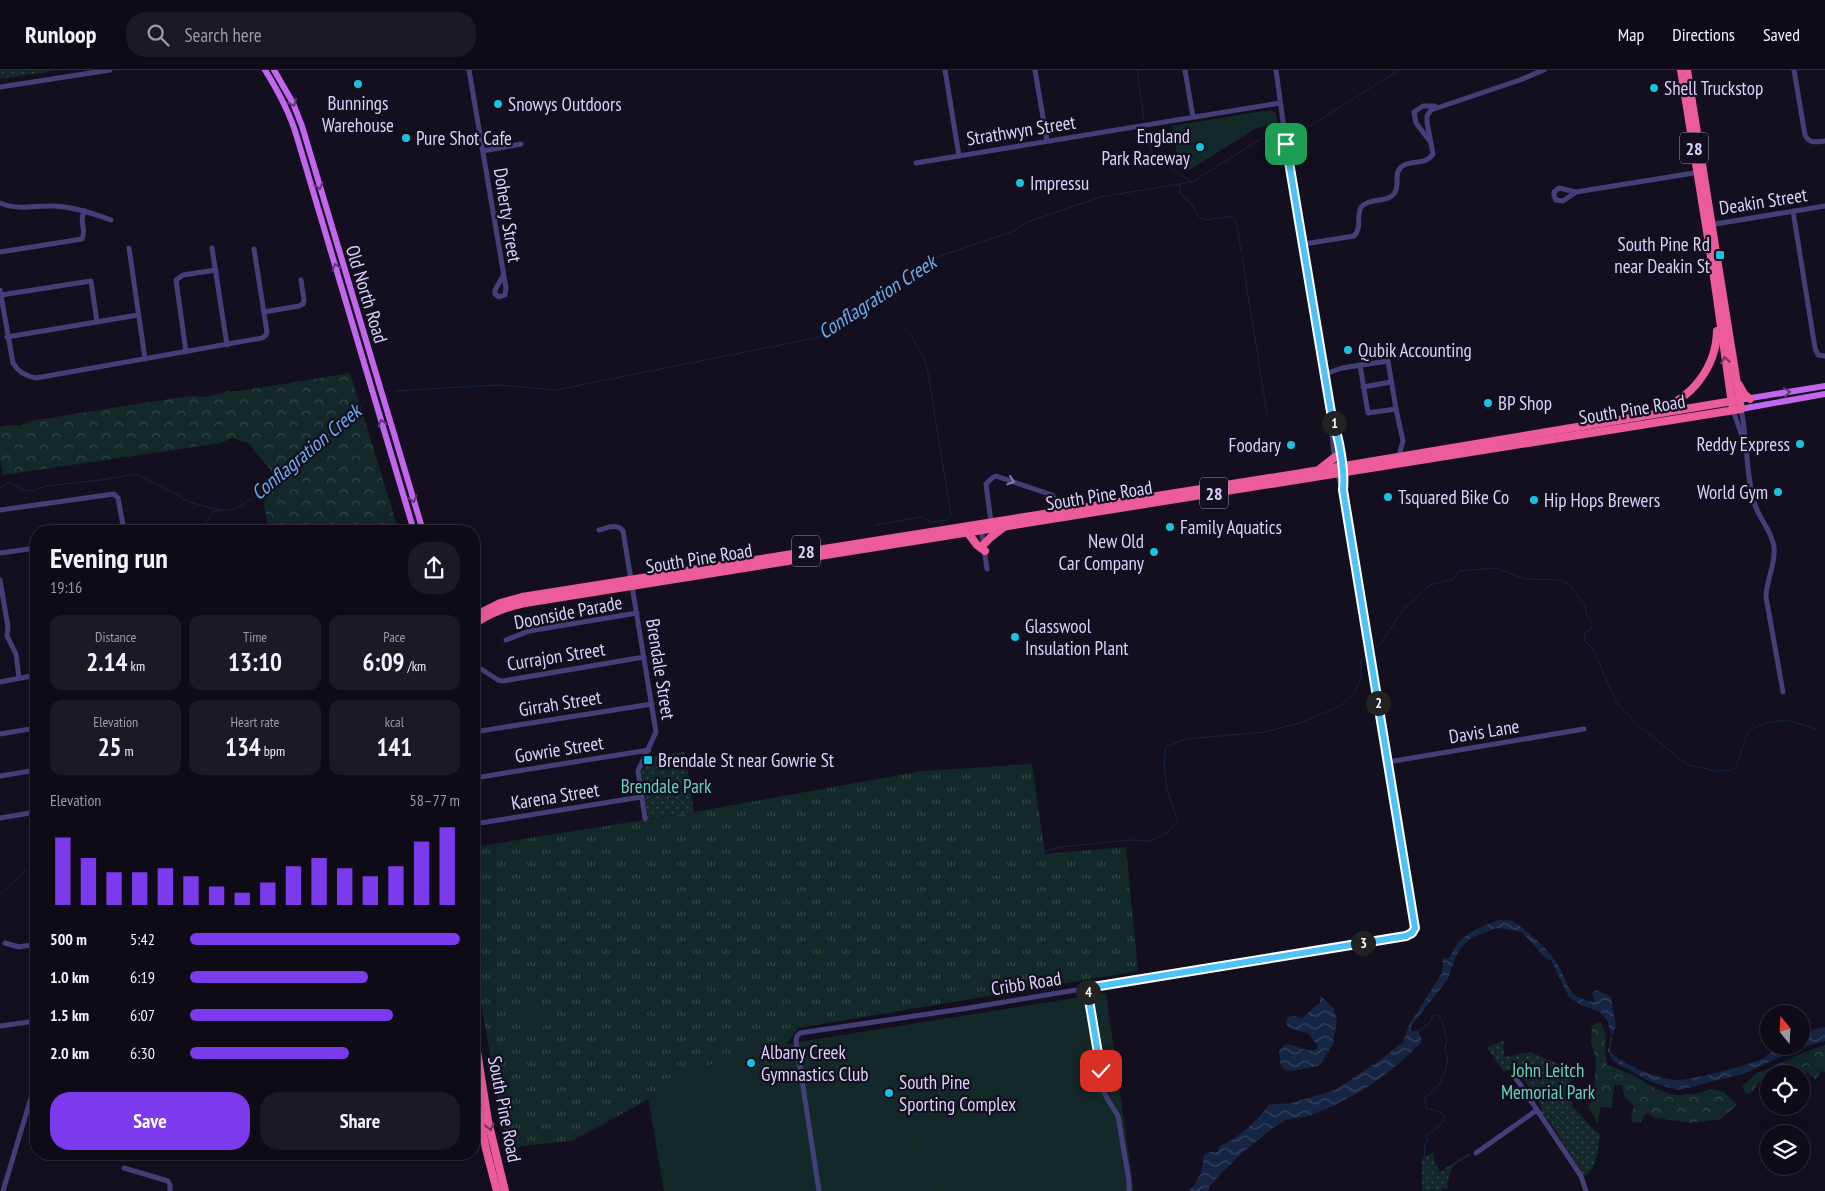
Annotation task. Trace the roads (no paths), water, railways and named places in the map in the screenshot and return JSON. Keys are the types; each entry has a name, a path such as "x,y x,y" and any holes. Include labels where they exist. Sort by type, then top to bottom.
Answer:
{"highway":[{"name":"28","path":"1681,70 1736,382 1736,405"},
{"name":"28","path":"1687,70 1700,172"},
{"name":"28","path":"1709,225 1719,319 1736,405"},
{"name":"28","path":"1649,415 1680,399 1697,384 1711,360 1716,346 1716,326 1719,319"},
{"path":"1736,382 1750,399"},
{"name":"South Pine Road","path":"1231,487 1320,470 1340,469 1399,456 1649,415 1736,405"},
{"name":"South Pine Road","path":"480,610 522,597 968,532 991,522 1062,510 1231,487 1736,405"},
{"path":"1320,470 1336,457"},
{"name":"South Pine Road","path":"480,620 488,615 515,605 632,582 981,527 1004,527 1158,498"},
{"path":"968,532 977,545 984,547 1004,527"},
{"name":"South Pine Road","path":"480,1070 488,1121 505,1191"},
{"name":"South Pine Road","path":"480,1118 497,1191"}],"main road":[{"path":"260,70 272,81"},
{"name":"Old North Road","path":"265,70 290,115 400,469 421,525"},
{"name":"Old North Road","path":"274,70 293,103 302,126 400,469 413,525"},
{"path":"1736,405 1750,399 1825,386"},
{"path":"1736,405 1825,394"}],"street":[{"path":"0,87 110,70"},
{"name":"Doherty Street","path":"469,70 503,276"},
{"path":"945,70 959,156"},
{"path":"1036,70 1047,141"},
{"path":"1185,70 1193,117"},
{"path":"1276,70 1286,144 1332,418 1336,429 1343,490 1388,762"},
{"path":"1304,244 1354,236 1358,229 1360,211 1363,206 1370,202 1390,198 1395,192 1400,168 1425,161 1432,154 1427,122 1431,110 1544,70"},
{"path":"1794,70 1804,135 1809,141 1815,143 1825,141"},
{"name":"Strathwyn Street","path":"916,163 1280,103"},
{"path":"1430,142 1416,123 1414,112 1423,106 1439,106"},
{"path":"1416,123 1422,126 1427,122"},
{"path":"483,151 521,144"},
{"path":"1576,192 1700,172"},
{"path":"0,203 21,208 52,206 85,210 111,220"},
{"name":"Deakin Street","path":"1709,225 1825,206"},
{"path":"0,252 82,239 84,233 82,216 85,210"},
{"path":"1793,211 1815,348 1818,355 1825,356"},
{"path":"129,248 145,359"},
{"path":"212,248 227,345"},
{"path":"97,322 91,281 0,292 10,354 16,368 26,376 36,378 262,338 266,335 264,312 254,249"},
{"path":"186,352 176,280 183,275 216,270"},
{"path":"264,312 302,304 304,300 301,280"},
{"path":"8,337 138,315"},
{"path":"1325,374 1342,368 1388,361 1403,441 1399,456"},
{"path":"1360,366 1368,413 1396,408"},
{"path":"1363,387 1392,382"},
{"path":"1736,405 1746,446 1755,506 1770,533 1774,546 1774,557 1766,586 1766,597 1783,692"},
{"path":"1332,418 1331,430 1340,469"},
{"path":"991,522 986,484 996,476 1052,495 1062,510"},
{"path":"0,510 114,494 118,498 123,525"},
{"name":"Brendale Street","path":"599,530 616,526 622,530 652,704 656,732 638,771 645,820"},
{"path":"981,527 987,569"},
{"path":"0,553 30,549"},
{"path":"0,580 1,595 8,627 7,636 16,654 19,678"},
{"name":"Doonside Parade","path":"506,640 529,631 637,613"},
{"path":"0,637 7,636"},
{"name":"Currajon Street","path":"480,668 494,678 503,681 644,657"},
{"path":"0,682 30,676"},
{"name":"Girrah Street","path":"480,731 652,704"},
{"path":"0,734 30,729"},
{"name":"Davis Lane","path":"1388,762 1584,729"},
{"name":"Gowrie Street","path":"480,777 649,750"},
{"name":"Cribb Road","path":"819,1191 796,1041 798,1034 1406,936 1414,931 1414,921 1388,762"},
{"path":"0,776 30,771"},
{"name":"Karena Street","path":"480,823 641,796"},
{"path":"0,818 30,813"},
{"path":"5,943 19,947 30,945"},
{"path":"1087,988 1104,1093 1119,1119 1129,1191"},
{"path":"0,1026 30,1022"},
{"path":"1515,1077 1581,1176 1586,1191"},
{"path":"3,1191 30,1101"},
{"path":"1476,1153 1482,1146 1537,1110"},
{"path":"124,1168 168,1182 170,1191"}],"water":[{"path":"1500,920 1516,923 1552,956 1568,987 1577,996 1594,1002 1594,997 1591,993 1597,990 1611,997 1616,1026 1612,1036 1610,1052 1632,1066 1669,1079 1683,1080 1722,1072 1749,1064 1768,1055 1785,1055 1746,1073 1688,1088 1677,1090 1649,1081 1613,1061 1608,1051 1611,1035 1608,1022 1600,1012 1581,1005 1569,997 1551,960 1546,959 1523,933 1496,928 1471,938 1462,946 1456,956 1448,979 1411,1026 1411,1031 1418,1030 1421,1043 1400,1062 1369,1086 1334,1106 1312,1115 1289,1119 1279,1124 1256,1141 1232,1163 1207,1191 1189,1191 1200,1174 1204,1155 1209,1152 1218,1152 1219,1146 1232,1140 1246,1129 1260,1116 1268,1105 1292,1103 1335,1090 1376,1063 1403,1042 1409,1025 1442,973 1443,958 1447,959 1451,956 1464,937"},
{"path":"1320,997 1334,1009 1337,1020 1333,1044 1322,1062 1317,1066 1286,1071 1280,1062 1279,1052 1284,1045 1312,1050 1317,1049 1317,1045 1308,1033 1287,1026 1286,1021 1288,1017 1293,1016 1303,1018 1320,1003"},
{"path":"1825,1027 1825,1041 1810,1045 1810,1031"}],"waterway":[{"path":"1137,70 1144,119"},
{"name":"Conflagration Creek","path":"1287,132 1310,126 1399,70"},
{"path":"1147,131 1152,154 1191,182"},
{"name":"Conflagration Creek","path":"395,391 498,385 556,390 820,337 880,300 934,258 1014,231 1025,223 1100,197 1192,182 1262,138 1279,133"},
{"path":"1180,185 1180,193 1202,219 1207,220 1230,216 1236,221 1241,251"},
{"path":"1242,257 1267,414"},
{"path":"875,525 922,517 931,522 948,520 951,515 927,367 910,334"},
{"name":"Conflagration Creek","path":"204,525 213,512 232,510 255,497 287,465 327,439 343,420 366,401"},
{"path":"0,488 10,482 24,490 32,491 46,486 137,474 190,502 219,510"},
{"path":"1374,649 1380,644 1404,609 1430,585 1454,579 1459,571 1496,568 1525,579 1562,580 1570,585 1585,606 1586,614 1592,622 1592,628 1585,633 1584,640 1593,649 1616,702 1639,726 1688,765 1716,771 1732,770 1736,767 1746,736 1750,730 1765,723 1787,720 1816,729"},
{"path":"818,899 849,900 870,911 880,905 889,894 908,891 920,892 927,899 940,897 968,904 986,878 1015,869 1035,854 1060,847 1129,840 1149,841 1167,833 1178,820 1166,784 1164,765 1166,747 1186,739 1264,732 1300,723 1340,706 1354,693 1361,679 1361,660 1367,654"},
{"name":"Conflagration Creek","path":"0,894 30,867"},
{"path":"743,911 758,906 765,898 785,902 802,897"},
{"path":"640,1019 726,982 759,998 776,1001 795,1000 831,967 828,941 838,901"},
{"path":"1418,1032 1431,1021 1432,1016 1437,1015 1441,1018 1447,1041 1445,1049 1448,1059 1445,1072 1439,1085 1424,1099 1427,1109 1438,1111 1445,1116 1439,1127 1426,1135 1428,1141 1425,1144 1424,1159 1431,1176 1431,1191"},
{"path":"928,1191 930,1186 920,1067 928,1053 932,1026 939,1019"}],"place":[{"name":"Bunnings Warehouse","path":"358,84"},
{"name":"Shell Truckstop","path":"1654,88"},
{"name":"Snowys Outdoors","path":"498,104"},
{"name":"Pure Shot Cafe","path":"406,138"},
{"name":"England Park Raceway","path":"1200,147"},
{"name":"Impressu","path":"1020,183"},
{"name":"South Pine Rd near Deakin St","path":"1720,255"},
{"name":"Qubik Accounting","path":"1348,350"},
{"name":"BP Shop","path":"1488,403"},
{"name":"Reddy Express","path":"1800,444"},
{"name":"Foodary","path":"1291,445"},
{"name":"World Gym","path":"1778,492"},
{"name":"Tsquared Bike Co","path":"1388,497"},
{"name":"Hip Hops Brewers","path":"1534,500"},
{"name":"Family Aquatics","path":"1170,527"},
{"name":"New Old Car Company","path":"1154,552"},
{"name":"Glasswool Insulation Plant","path":"1015,637"},
{"name":"Brendale St near Gowrie St","path":"648,760"},
{"name":"Albany Creek Gymnastics Club","path":"751,1063"},
{"name":"South Pine Sporting Complex","path":"889,1093"}],"park label":[{"name":"Brendale Park","path":"666,786"},
{"name":"John Leitch Memorial Park","path":"1548,1081"}]}
